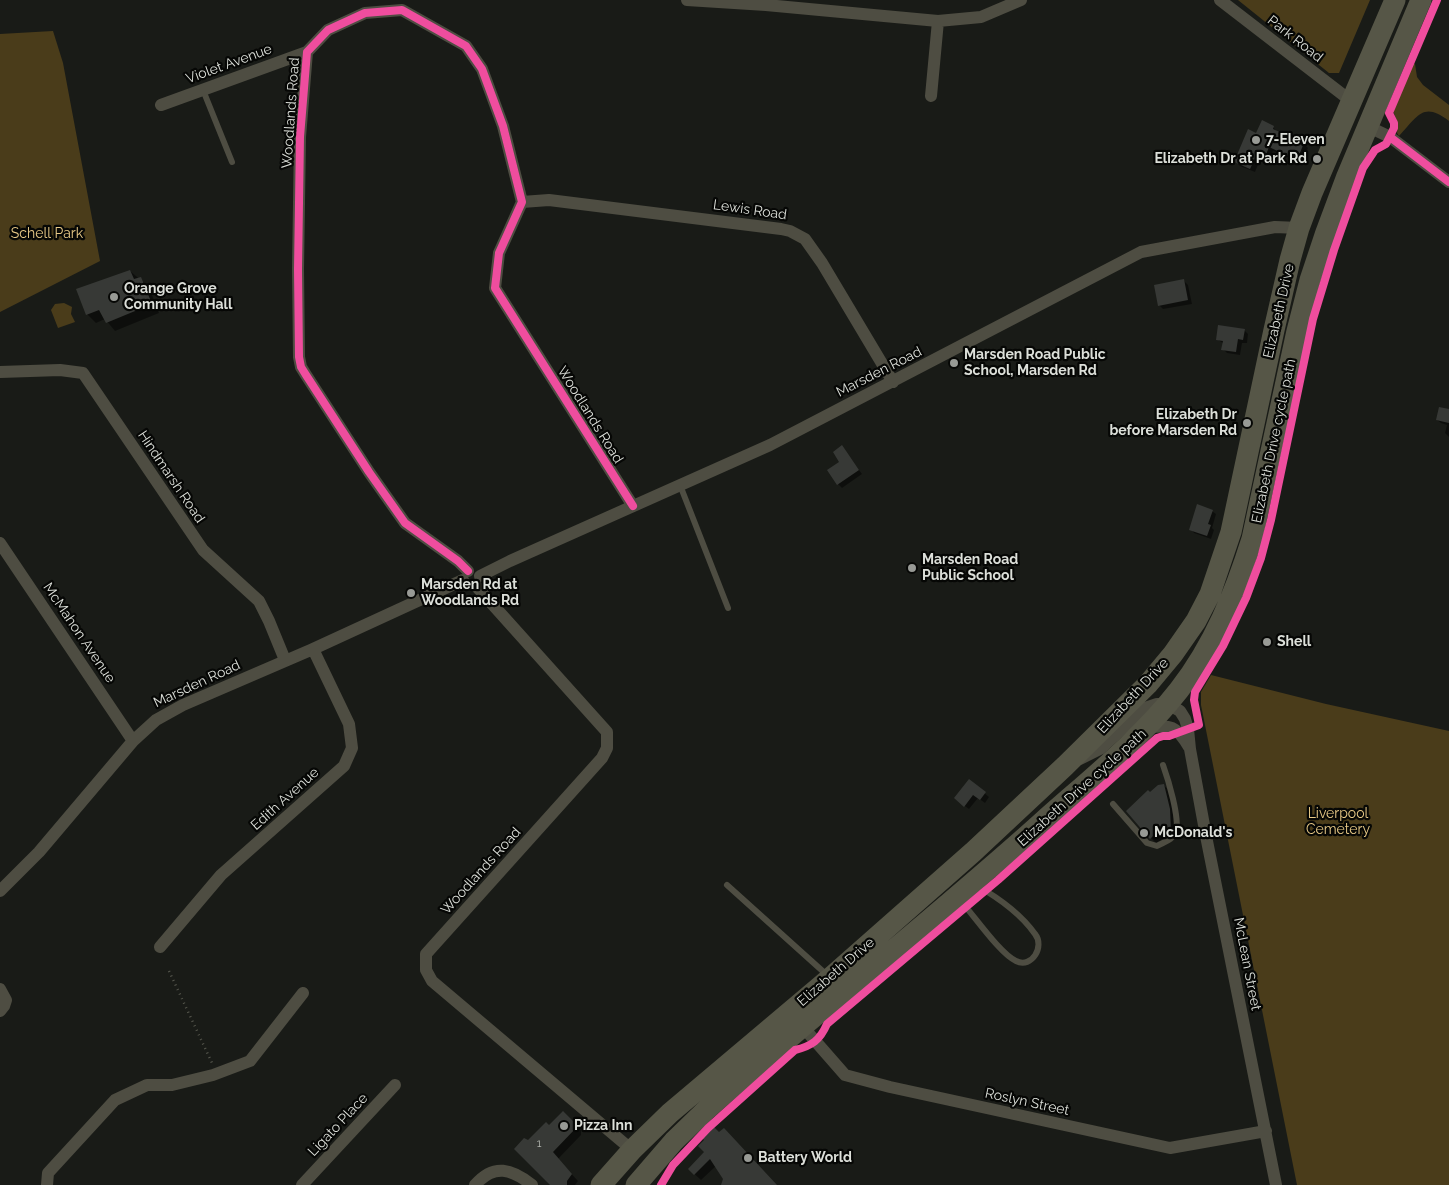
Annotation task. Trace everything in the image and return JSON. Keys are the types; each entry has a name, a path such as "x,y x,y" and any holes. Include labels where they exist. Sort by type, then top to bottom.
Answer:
{"main road":[{"name":"Elizabeth Drive","path":"601,1185 632,1150 670,1113 830,978 973,852 1065,766 1148,684 1173,654 1196,621 1210,594 1231,532 1276,321 1299,228 1318,177 1394,0"},
{"name":"Elizabeth Drive","path":"636,1185 655,1162 706,1111 965,890 1147,728 1180,689 1214,635 1241,573 1262,499 1304,304 1325,234 1347,176 1421,0"},
{"path":"1318,177 1330,171 1338,160 1352,130 1357,125 1369,127"},
{"path":"1299,228 1325,234"},
{"path":"650,1185 655,1162"}],"street":[{"path":"687,0 766,2 938,21 981,16 1021,0"},
{"name":"Park Road","path":"1220,0 1351,101"},
{"name":"Woodlands Road","path":"632,1150 432,981 426,970 426,954 602,758 607,748 607,732 478,581 475,570 466,576 458,561 405,523 369,472 301,366 298,343 300,137 307,52 328,30 365,13 402,10 466,46 482,68 503,126 522,202 499,253 495,288 633,506"},
{"path":"931,96 938,21"},
{"name":"Violet Avenue","path":"161,105 307,52"},
{"path":"1369,127 1390,137 1449,182"},
{"name":"Lewis Road","path":"522,202 549,200 781,229 797,234 805,240 822,263 892,382"},
{"name":"Marsden Road","path":"478,581 510,560 770,446 1141,252 1275,227 1299,228"},
{"name":"Hindmarsh Road","path":"0,372 60,370 83,373 203,550 259,601 285,660"},
{"name":"McMahon Avenue","path":"0,543 133,741"},
{"name":"Marsden Road","path":"0,891 39,852 133,741 147,726 166,713 312,649 466,576"},
{"name":"Edith Avenue","path":"160,947 221,875 344,766 352,748 349,724 312,649"},
{"path":"1065,766 1100,749 1145,708 1157,704 1166,705"},
{"name":"McLean Street","path":"1166,705 1180,711 1188,729 1190,749 1276,1185"},
{"name":"McLean Street","path":"1147,728 1172,727 1183,738 1190,749"},
{"path":"0,989 6,1000 2,1009"},
{"path":"47,1185 48,1173 115,1100 147,1085 172,1085 207,1077 250,1061 303,993"},
{"name":"Roslyn Street","path":"803,1027 845,1075 890,1087 1170,1148 1266,1131"},
{"name":"Ligato Place","path":"302,1185 395,1085"},
{"path":"475,1185 481,1178 496,1170 514,1173 532,1185"}],"lane":[{"path":"203,90 232,162"},
{"path":"680,485 728,608"},
{"path":"1113,804 1147,843 1157,846 1172,838 1176,832 1176,819 1168,779 1163,765"},
{"path":"727,885 830,978"},
{"path":"965,890 986,890 1015,912 1037,935 1039,946 1034,957 1027,962 1018,963 1007,956 965,890"}],"path":[{"path":"169,971 214,1068 204,1072 207,1077"}],"green space":[{"path":"1238,0 1370,0 1339,73 1329,73"},
{"name":"Schell Park","path":"53,31 63,63 100,261 0,312 0,34"},
{"path":"1412,63 1415,64 1417,77 1423,85 1449,105 1449,121 1433,112 1421,113 1399,136 1397,133 1398,123 1393,111"},
{"path":"64,303 72,307 71,314 75,322 58,328 51,310 55,304"},
{"name":"Liverpool Cemetery","path":"1211,675 1326,704 1449,731 1449,1185 1297,1185 1201,705 1201,692"}],"building":[{"name":"7-Eleven","path":"1262,120 1274,126 1273,129 1304,143 1297,160 1269,147 1265,157 1257,154 1250,169 1234,162 1248,129 1256,133"},
{"name":"Orange Grove Community Hall","path":"130,270 134,279 141,277 152,304 106,323 99,310 86,315 76,289"},
{"path":"1184,279 1188,300 1158,306 1154,285"},
{"path":"1218,325 1245,329 1243,340 1238,339 1236,352 1221,350 1223,341 1216,340"},
{"path":"1439,407 1449,409 1449,423 1436,420"},
{"path":"842,445 859,470 837,485 827,470 839,462 833,452"},
{"path":"1197,504 1213,510 1208,524 1211,525 1207,536 1189,530"},
{"path":"969,779 986,792 980,800 973,795 964,807 954,798"},
{"path":"1164,784 1170,809 1171,831 1160,829 1150,839 1126,811 1148,790 1150,792 1158,785"},
{"path":"563,1111 575,1123 575,1129 553,1152 572,1174 567,1181 567,1185 550,1185 514,1149 524,1138 528,1140 546,1122 549,1125"},
{"path":"714,1127 719,1132 724,1128 777,1185 721,1185 723,1179 710,1159 694,1175 688,1169 704,1152 698,1146 704,1140 702,1138"}],"cycle path":[{"name":"Elizabeth Drive cycle path","path":"661,1185 673,1165 708,1128 795,1050 815,1042 827,1024 998,880 1157,738 1169,736 1199,725 1194,700 1195,692 1223,646 1246,598 1261,558 1271,520 1313,319 1334,250 1363,168 1375,150 1386,144 1394,128 1394,123 1389,113 1437,0"},
{"path":"468,571 458,561 405,523 369,472 306,375 301,367 299,357 300,137 307,52 328,30 365,13 402,10 466,46 482,69 503,126 522,202 499,253 495,288 633,506"},
{"path":"1390,137 1449,182"}],"place":[{"name":"7-Eleven","path":"1256,140"},
{"name":"Elizabeth Dr at Park Rd","path":"1317,159"},
{"name":"Orange Grove Community Hall","path":"114,297"},
{"name":"Marsden Road Public School, Marsden Rd","path":"954,363"},
{"name":"Elizabeth Dr before Marsden Rd","path":"1247,423"},
{"name":"Marsden Road Public School","path":"912,568"},
{"name":"Marsden Rd at Woodlands Rd","path":"411,593"},
{"name":"Shell","path":"1267,642"},
{"name":"McDonald's","path":"1144,833"},
{"name":"Pizza Inn","path":"564,1126"},
{"name":"Battery World","path":"748,1158"}]}
